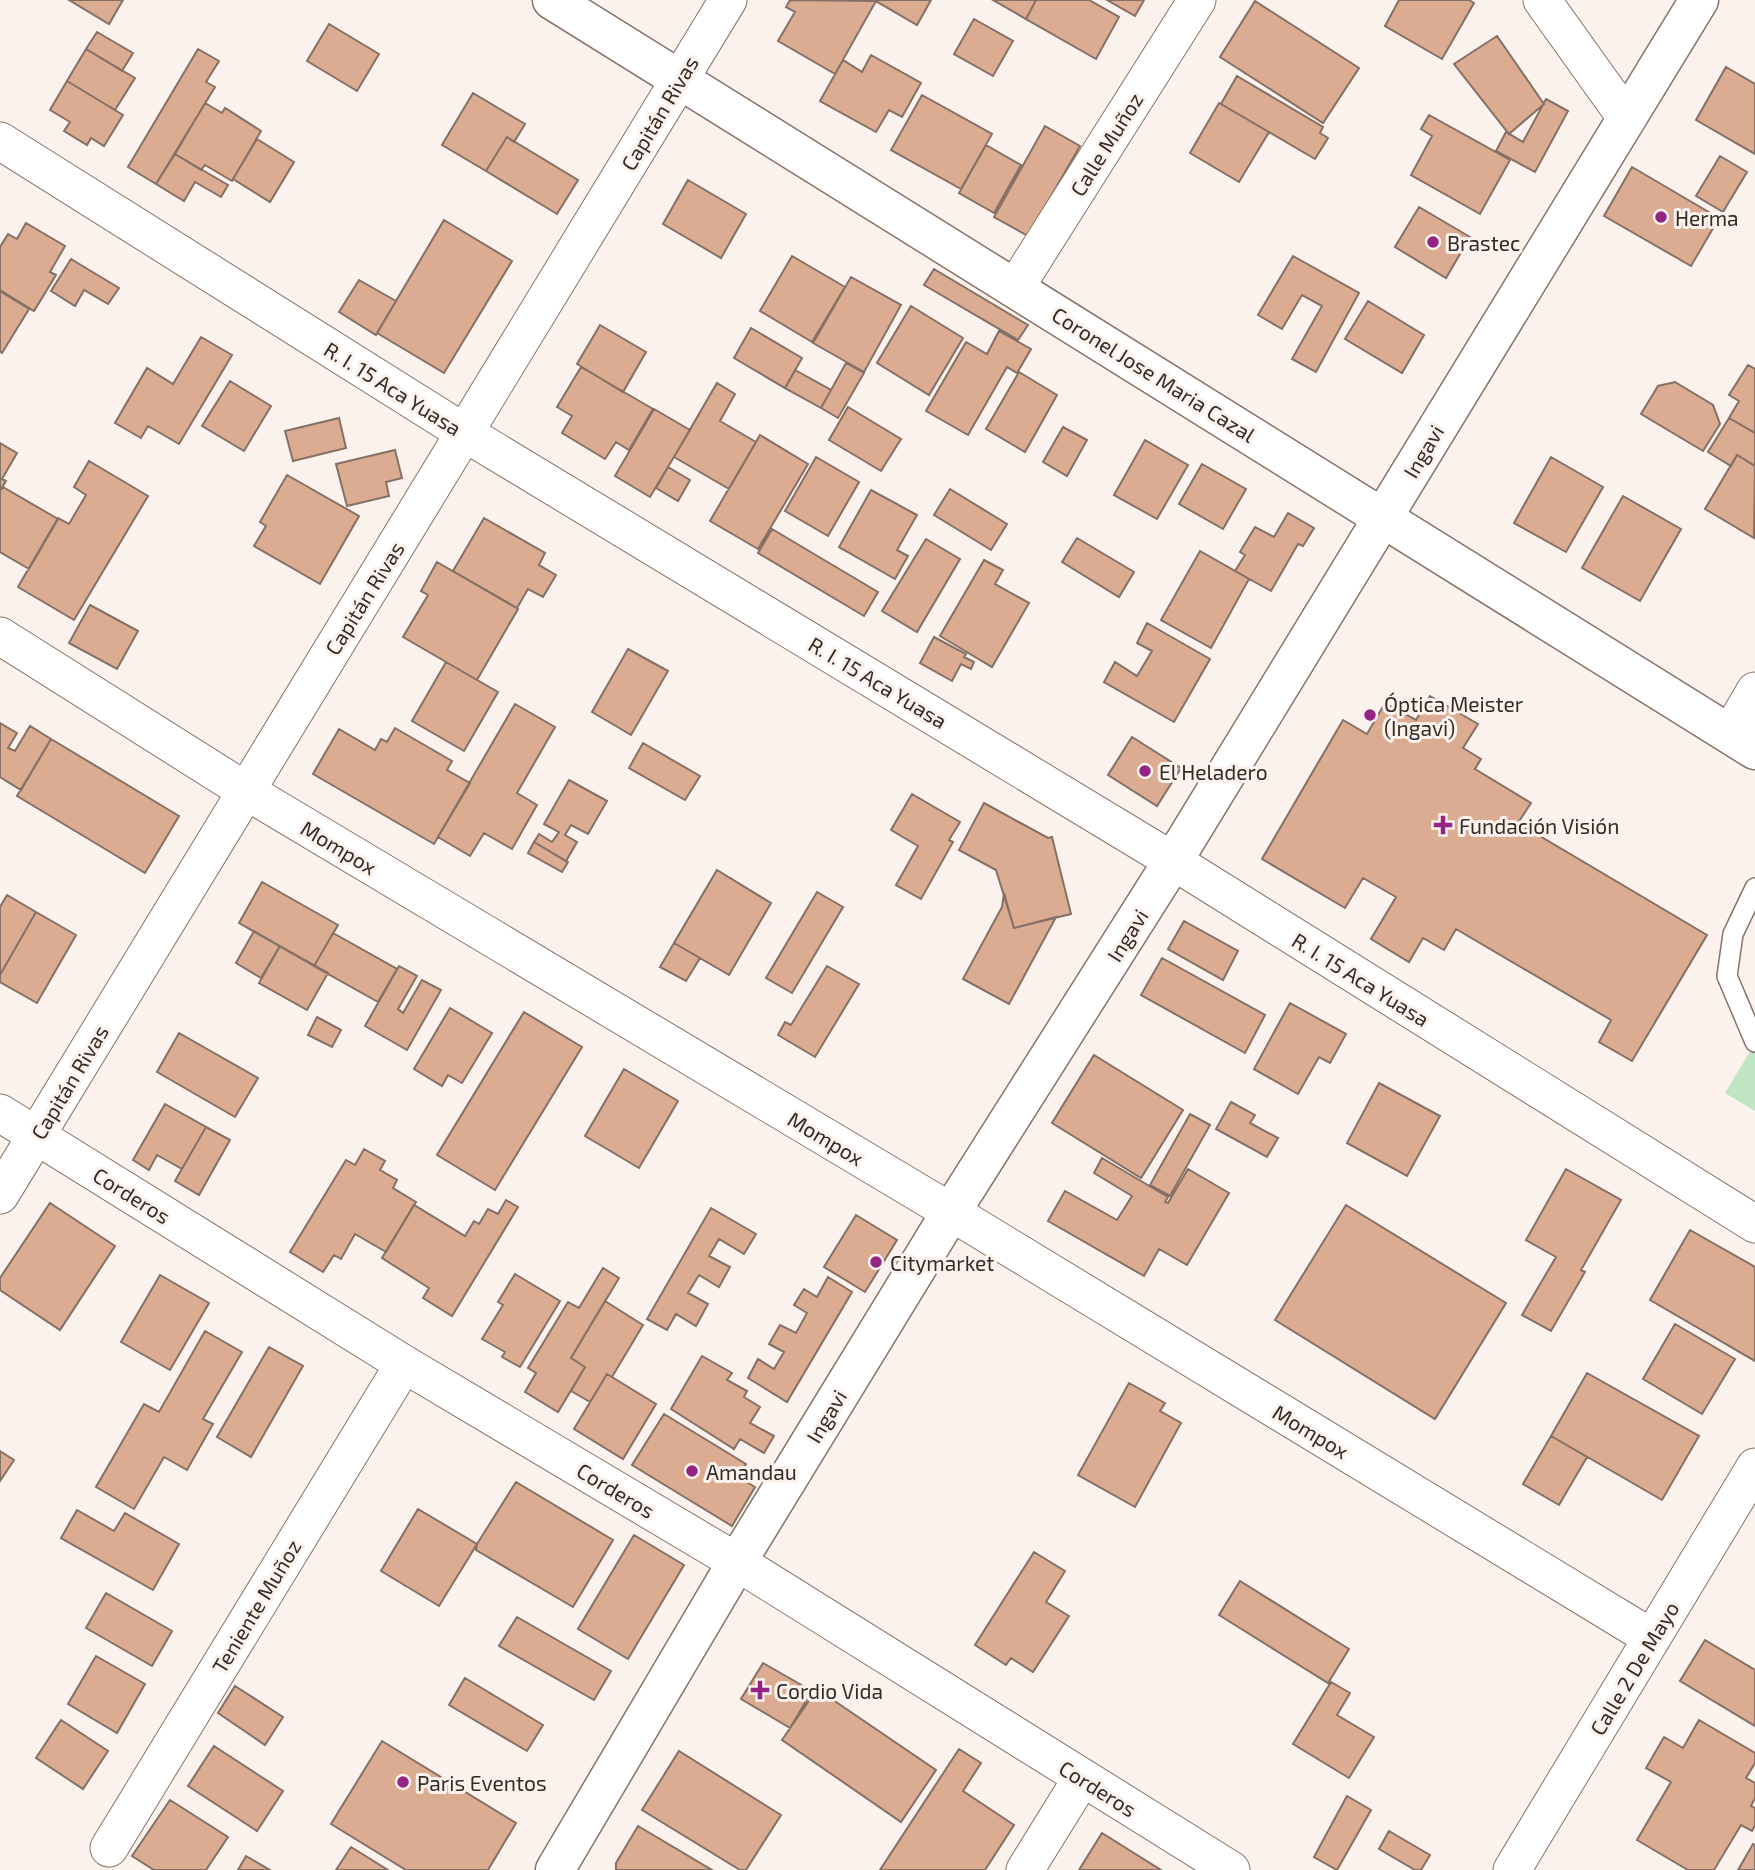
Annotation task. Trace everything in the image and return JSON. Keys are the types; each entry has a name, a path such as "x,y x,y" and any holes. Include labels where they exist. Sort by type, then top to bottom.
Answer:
{"main road":[{"name":"Coronel Jose Maria Cazal","path":"552,0 1743,742"},
{"name":"Ingavi","path":"555,1870 737,1562 951,1212 1173,862 1699,0"}],"street":[{"name":"Capitán Rivas","path":"0,1195 728,0"},
{"name":"Calle Muñoz","path":"1015,288 1197,0"},
{"path":"1542,0 1627,119"},
{"name":"R. I. 15 Aca Yuasa","path":"0,141 465,433 1173,862 1755,1224"},
{"name":"Mompox","path":"0,636 246,791 951,1212 1652,1638"},
{"path":"1743,742 1755,691"},
{"name":"Corderos","path":"0,1113 404,1364 737,1562 1231,1870"},
{"name":"Teniente Muñoz","path":"109,1848 404,1364"},
{"name":"Calle 2 De Mayo","path":"1512,1870 1755,1467"},
{"path":"1025,1870 1082,1778"}],"lane":[{"path":"1755,888 1733,934 1727,976 1755,1042"}],"green space":[{"path":"1755,1043 1755,1111 1725,1093"}],"building":[{"path":"69,0 123,0 109,24"},
{"path":"790,0 876,1 835,74 778,41 795,12 786,7"},
{"path":"874,0 931,0 917,25"},
{"path":"993,0 1036,0 1026,19"},
{"path":"1036,0 1089,0 1119,17 1096,59 1026,19"},
{"path":"1107,0 1144,0 1135,16"},
{"path":"1399,0 1469,0 1474,3 1442,59 1385,26"},
{"path":"1255,1 1359,68 1323,123 1220,57"},
{"path":"974,19 1013,41 993,76 954,54"},
{"path":"329,24 379,54 357,91 307,61"},
{"path":"97,32 133,53 122,71 86,49"},
{"path":"1497,36 1544,104 1509,134 1454,64"},
{"path":"86,49 135,78 115,110 67,81"},
{"path":"198,49 219,61 206,82 215,87 156,184 128,167"},
{"path":"871,55 921,83 902,117 889,110 876,132 820,101 843,60 862,72"},
{"path":"1726,67 1755,84 1755,154 1696,120"},
{"path":"1237,76 1323,127 1320,133 1328,138 1315,159 1221,104"},
{"path":"67,81 123,115 104,146 91,138 87,145 64,131 70,122 50,110"},
{"path":"473,93 525,124 514,142 507,137 486,171 442,145"},
{"path":"922,95 992,134 961,189 891,150"},
{"path":"1546,99 1568,111 1535,172 1496,151 1506,132 1523,142"},
{"path":"205,103 222,113 225,108 261,131 232,181 205,165 201,170 175,154"},
{"path":"1219,103 1269,132 1239,182 1190,153"},
{"path":"1429,115 1510,160 1480,214 1411,175 1432,136 1421,129"},
{"path":"1045,126 1080,146 1028,236 994,217"},
{"path":"507,137 578,180 557,214 486,171"},
{"path":"257,139 294,162 270,202 233,179"},
{"path":"986,145 1021,165 994,213 959,193"},
{"path":"175,154 228,185 221,197 195,182 184,201 156,184"},
{"path":"1720,156 1747,172 1723,212 1696,196"},
{"name":"Herma","path":"1632,167 1719,218 1691,266 1604,216"},
{"path":"688,180 746,214 721,258 663,224"},
{"name":"Brastec","path":"1419,207 1470,237 1446,278 1395,247"},
{"path":"444,220 512,261 444,373 377,333"},
{"path":"26,223 65,246 50,272 56,275 34,311 0,290 0,247 8,234 17,239"},
{"path":"792,256 845,287 812,342 760,311"},
{"path":"1293,256 1359,293 1316,372 1292,359 1322,306 1302,295 1282,329 1258,315"},
{"path":"71,259 119,288 108,304 84,290 75,306 51,291"},
{"path":"934,269 1028,325 1018,340 924,285"},
{"path":"851,277 901,305 864,372 813,343"},
{"path":"359,280 396,301 376,335 339,312"},
{"path":"0,291 29,309 2,353 0,351"},
{"path":"1368,301 1424,335 1402,373 1345,339"},
{"path":"911,306 963,338 929,395 877,363"},
{"path":"600,325 646,352 623,392 577,364"},
{"path":"751,328 802,358 785,388 734,358"},
{"path":"999,331 1031,349 1017,373 1007,367 968,435 926,411 966,342 987,354"},
{"path":"201,337 232,355 179,444 148,426 141,438 115,423 147,368 173,384"},
{"path":"846,363 864,373 838,418 821,408"},
{"path":"1748,365 1755,369 1755,433 1729,418 1739,401 1729,395"},
{"path":"581,367 653,409 629,450 616,442 605,459 562,433 572,416 557,407"},
{"path":"795,370 831,390 821,408 785,388"},
{"path":"1019,372 1057,395 1025,452 986,429"},
{"path":"230,381 271,406 244,451 202,426"},
{"path":"1675,382 1713,405 1720,424 1703,451 1641,414 1658,386"},
{"path":"717,383 735,394 720,421 756,442 729,489 674,457"},
{"path":"848,407 901,439 881,471 829,440"},
{"path":"654,409 690,430 650,497 615,476"},
{"path":"339,418 346,448 293,461 285,431"},
{"path":"1729,418 1755,433 1755,466 1737,455 1731,466 1708,452"},
{"path":"1063,427 1087,440 1067,476 1043,462"},
{"path":"760,435 808,464 758,549 710,521"},
{"path":"1145,440 1188,465 1157,519 1114,495"},
{"path":"0,443 17,453 2,479 6,481 0,491"},
{"path":"395,450 402,478 386,482 389,496 347,506 336,464"},
{"path":"1737,455 1755,466 1754,538 1705,509"},
{"path":"816,457 859,482 828,536 785,511"},
{"path":"1551,457 1603,487 1566,552 1514,523"},
{"path":"89,461 148,496 74,620 18,587 58,518 69,524 86,495 74,487"},
{"path":"1202,464 1246,489 1223,529 1179,504"},
{"path":"668,467 690,480 678,501 656,488"},
{"path":"287,475 359,516 320,584 254,546 266,526 260,522"},
{"path":"3,487 58,519 29,569 0,552 0,491"},
{"path":"950,489 1007,524 991,550 934,515"},
{"path":"871,490 917,515 897,550 908,556 895,579 839,547"},
{"path":"1623,496 1681,529 1640,601 1582,568"},
{"path":"1288,513 1314,528 1303,546 1298,544 1271,591 1235,571 1245,555 1240,552 1255,527 1274,537"},
{"path":"484,518 545,553 539,565 556,575 543,597 528,589 517,608 453,571"},
{"path":"772,529 878,592 864,616 758,553"},
{"path":"1077,538 1134,572 1119,597 1062,562"},
{"path":"926,539 960,559 917,632 882,611"},
{"path":"1200,551 1249,579 1211,648 1161,620"},
{"path":"984,560 1003,570 995,584 1029,603 992,667 940,636"},
{"path":"437,562 518,609 477,680 403,637 428,595 421,591"},
{"path":"90,605 138,631 117,669 69,643"},
{"path":"1147,623 1210,659 1174,722 1104,682 1115,662 1137,676 1152,651 1137,643"},
{"path":"934,637 966,654 964,657 974,662 971,669 961,664 952,681 920,663"},
{"path":"628,649 668,671 631,735 592,712"},
{"path":"446,662 498,692 464,751 412,721"},
{"path":"1430,696 1478,724 1463,748 1481,759 1475,769 1531,803 1518,823 1707,935 1632,1061 1599,1042 1611,1020 1456,929 1444,950 1423,938 1409,962 1371,939 1396,897 1363,878 1345,908 1262,859 1343,720 1367,734 1385,703 1416,720"},
{"path":"515,704 555,727 517,793 537,805 512,849 484,833 470,856 438,837"},
{"path":"0,723 17,733 8,748 15,751 30,726 51,739 21,790 0,777"},
{"path":"395,728 452,761 447,770 470,783 434,844 313,774 339,729 375,750 381,739 387,742"},
{"name":"El Heladero","path":"1132,737 1181,768 1157,806 1108,775"},
{"path":"51,739 179,816 145,873 17,796"},
{"path":"643,743 700,776 685,800 629,768"},
{"path":"569,780 607,801 588,834 571,825 565,835 577,842 566,861 534,842 539,834 552,842 559,832 544,824"},
{"path":"912,794 960,822 949,840 953,842 921,899 896,885 918,846 891,830"},
{"path":"984,803 1048,838 1052,837 1071,914 1014,928 996,870 959,850"},
{"path":"534,842 568,862 562,872 528,853"},
{"path":"717,870 771,903 729,975 674,943"},
{"path":"262,882 338,925 314,966 239,923"},
{"path":"817,892 843,907 792,993 766,978"},
{"path":"1004,893 1014,928 1056,917 1009,1004 963,979 1002,907"},
{"path":"7,895 36,912 0,975 0,907"},
{"path":"36,912 76,935 37,1003 0,982 0,975"},
{"path":"1184,921 1238,951 1223,980 1168,949"},
{"path":"254,931 280,946 261,978 236,963"},
{"path":"333,933 397,969 378,1002 314,966"},
{"path":"674,943 700,958 686,981 660,967"},
{"path":"280,946 328,973 307,1010 259,983"},
{"path":"1162,958 1265,1015 1245,1053 1141,995"},
{"path":"399,966 417,976 398,1009 403,1013 422,980 441,990 407,1050 365,1026"},
{"path":"827,966 859,984 815,1057 778,1035 785,1022 791,1025"},
{"path":"1290,1003 1346,1034 1330,1063 1319,1057 1298,1094 1254,1069"},
{"path":"450,1008 492,1033 462,1083 448,1075 442,1086 414,1069"},
{"path":"524,1012 582,1047 495,1190 437,1155"},
{"path":"317,1017 341,1030 332,1047 308,1035"},
{"path":"179,1033 258,1078 235,1117 157,1072"},
{"path":"1094,1055 1183,1110 1141,1178 1052,1123"},
{"path":"624,1069 678,1101 639,1168 585,1136"},
{"path":"1379,1083 1440,1116 1407,1176 1347,1143"},
{"path":"1231,1102 1255,1115 1250,1123 1278,1138 1267,1157 1216,1129"},
{"path":"165,1104 206,1127 182,1169 157,1155 149,1170 133,1160"},
{"path":"1190,1114 1210,1125 1170,1196 1150,1185"},
{"path":"206,1127 230,1140 199,1195 175,1181"},
{"path":"364,1149 385,1161 380,1170 397,1180 393,1188 416,1202 386,1252 355,1234 341,1259 334,1255 323,1272 290,1252 346,1160 355,1165"},
{"path":"1102,1158 1168,1197 1165,1202 1168,1203 1188,1169 1229,1193 1187,1265 1159,1249 1144,1276 1048,1221 1065,1191 1117,1220 1132,1196 1094,1173"},
{"path":"1566,1169 1621,1200 1581,1270 1585,1272 1551,1331 1522,1315 1556,1257 1526,1240"},
{"path":"506,1200 518,1207 452,1316 423,1298 429,1288 382,1258 414,1205 465,1236 474,1221 479,1224 488,1209 498,1214"},
{"path":"50,1203 115,1246 60,1330 0,1290 0,1278"},
{"path":"1346,1205 1506,1303 1435,1419 1275,1320"},
{"path":"711,1208 756,1234 744,1254 719,1239 709,1256 730,1267 719,1287 699,1275 688,1293 708,1304 696,1326 676,1314 667,1330 647,1319"},
{"path":"856,1215 897,1240 865,1292 824,1267"},
{"path":"1690,1230 1755,1267 1755,1361 1650,1300"},
{"path":"603,1268 619,1278 571,1358 585,1367 558,1412 525,1392 536,1373 528,1368 568,1302 579,1308"},
{"path":"515,1274 560,1301 520,1367 502,1357 505,1352 482,1339 503,1305 498,1302"},
{"path":"160,1275 209,1303 170,1370 121,1342"},
{"path":"828,1277 852,1292 787,1402 748,1378 758,1359 774,1369 784,1352 769,1344 780,1325 796,1333 807,1313 794,1305 804,1289 817,1297"},
{"path":"605,1301 643,1325 612,1377 607,1374 590,1402 571,1391 585,1367 571,1358"},
{"path":"1675,1324 1735,1359 1702,1414 1643,1379"},
{"path":"205,1331 242,1352 203,1419 213,1424 187,1470 164,1457 134,1509 96,1487 144,1404 159,1412"},
{"path":"269,1347 303,1366 251,1457 217,1437"},
{"path":"702,1356 732,1373 727,1380 747,1391 744,1397 760,1407 750,1423 774,1436 764,1453 740,1439 734,1449 671,1409"},
{"path":"1587,1373 1699,1436 1662,1500 1551,1436"},
{"path":"607,1374 656,1404 623,1459 574,1429"},
{"path":"1129,1383 1165,1403 1160,1411 1181,1423 1135,1507 1078,1475"},
{"name":"Amandau","path":"664,1414 746,1464 738,1477 755,1487 732,1526 632,1465"},
{"path":"1551,1436 1587,1457 1559,1505 1523,1484"},
{"path":"0,1451 14,1460 0,1481"},
{"path":"516,1482 613,1540 573,1607 476,1550 477,1544"},
{"path":"418,1509 477,1544 439,1606 381,1571"},
{"path":"77,1510 114,1531 125,1513 179,1544 153,1590 61,1538"},
{"path":"634,1535 684,1565 628,1659 578,1629"},
{"path":"1034,1552 1065,1571 1046,1602 1069,1616 1033,1672 1011,1658 1006,1665 975,1645"},
{"path":"1240,1581 1349,1649 1328,1683 1219,1615"},
{"path":"106,1593 172,1631 152,1666 86,1628"},
{"path":"517,1617 611,1671 594,1700 499,1646"},
{"path":"1705,1640 1755,1670 1755,1726 1680,1681"},
{"path":"96,1656 145,1684 117,1733 68,1704"},
{"path":"763,1663 812,1691 790,1728 741,1699"},
{"path":"465,1678 543,1725 527,1751 449,1705"},
{"path":"1331,1682 1350,1693 1337,1715 1374,1737 1349,1778 1293,1744"},
{"path":"235,1686 283,1717 265,1745 218,1713"},
{"path":"817,1689 936,1770 901,1822 782,1740"},
{"path":"61,1720 108,1751 83,1789 36,1758"},
{"path":"1699,1720 1755,1753 1755,1763 1746,1778 1755,1783 1755,1798 1751,1806 1755,1808 1755,1825 1752,1831 1741,1825 1714,1870 1688,1870 1637,1840 1671,1782 1646,1768 1664,1737 1683,1748"},
{"name":"Paris Eventos","path":"382,1741 516,1823 488,1870 406,1870 331,1824"},
{"path":"214,1746 283,1791 257,1831 188,1786"},
{"path":"959,1749 981,1763 963,1791 1014,1825 985,1870 880,1870"},
{"path":"679,1751 781,1815 746,1870 740,1870 642,1810"},
{"path":"1347,1796 1371,1810 1337,1870 1314,1857"},
{"path":"170,1800 228,1837 206,1870 154,1870 132,1856"},
{"path":"638,1826 712,1870 616,1870 616,1863"},
{"path":"1389,1831 1430,1855 1421,1870 1415,1870 1379,1849"},
{"path":"1102,1833 1161,1870 1079,1870"},
{"path":"1753,1844 1755,1870 1738,1870"},
{"path":"351,1847 388,1870 336,1870"},
{"path":"246,1856 270,1870 238,1870"}],"place":[{"name":"Herma","path":"1661,217"},
{"name":"Brastec","path":"1433,242"},
{"name":"Óptica Meister (Ingavi)","path":"1370,715"},
{"name":"El Heladero","path":"1145,771"},
{"name":"Fundación Visión","path":"1443,825"},
{"name":"Citymarket","path":"876,1262"},
{"name":"Amandau","path":"692,1471"},
{"name":"Cordio Vida","path":"760,1690"},
{"name":"Paris Eventos","path":"403,1782"}]}
